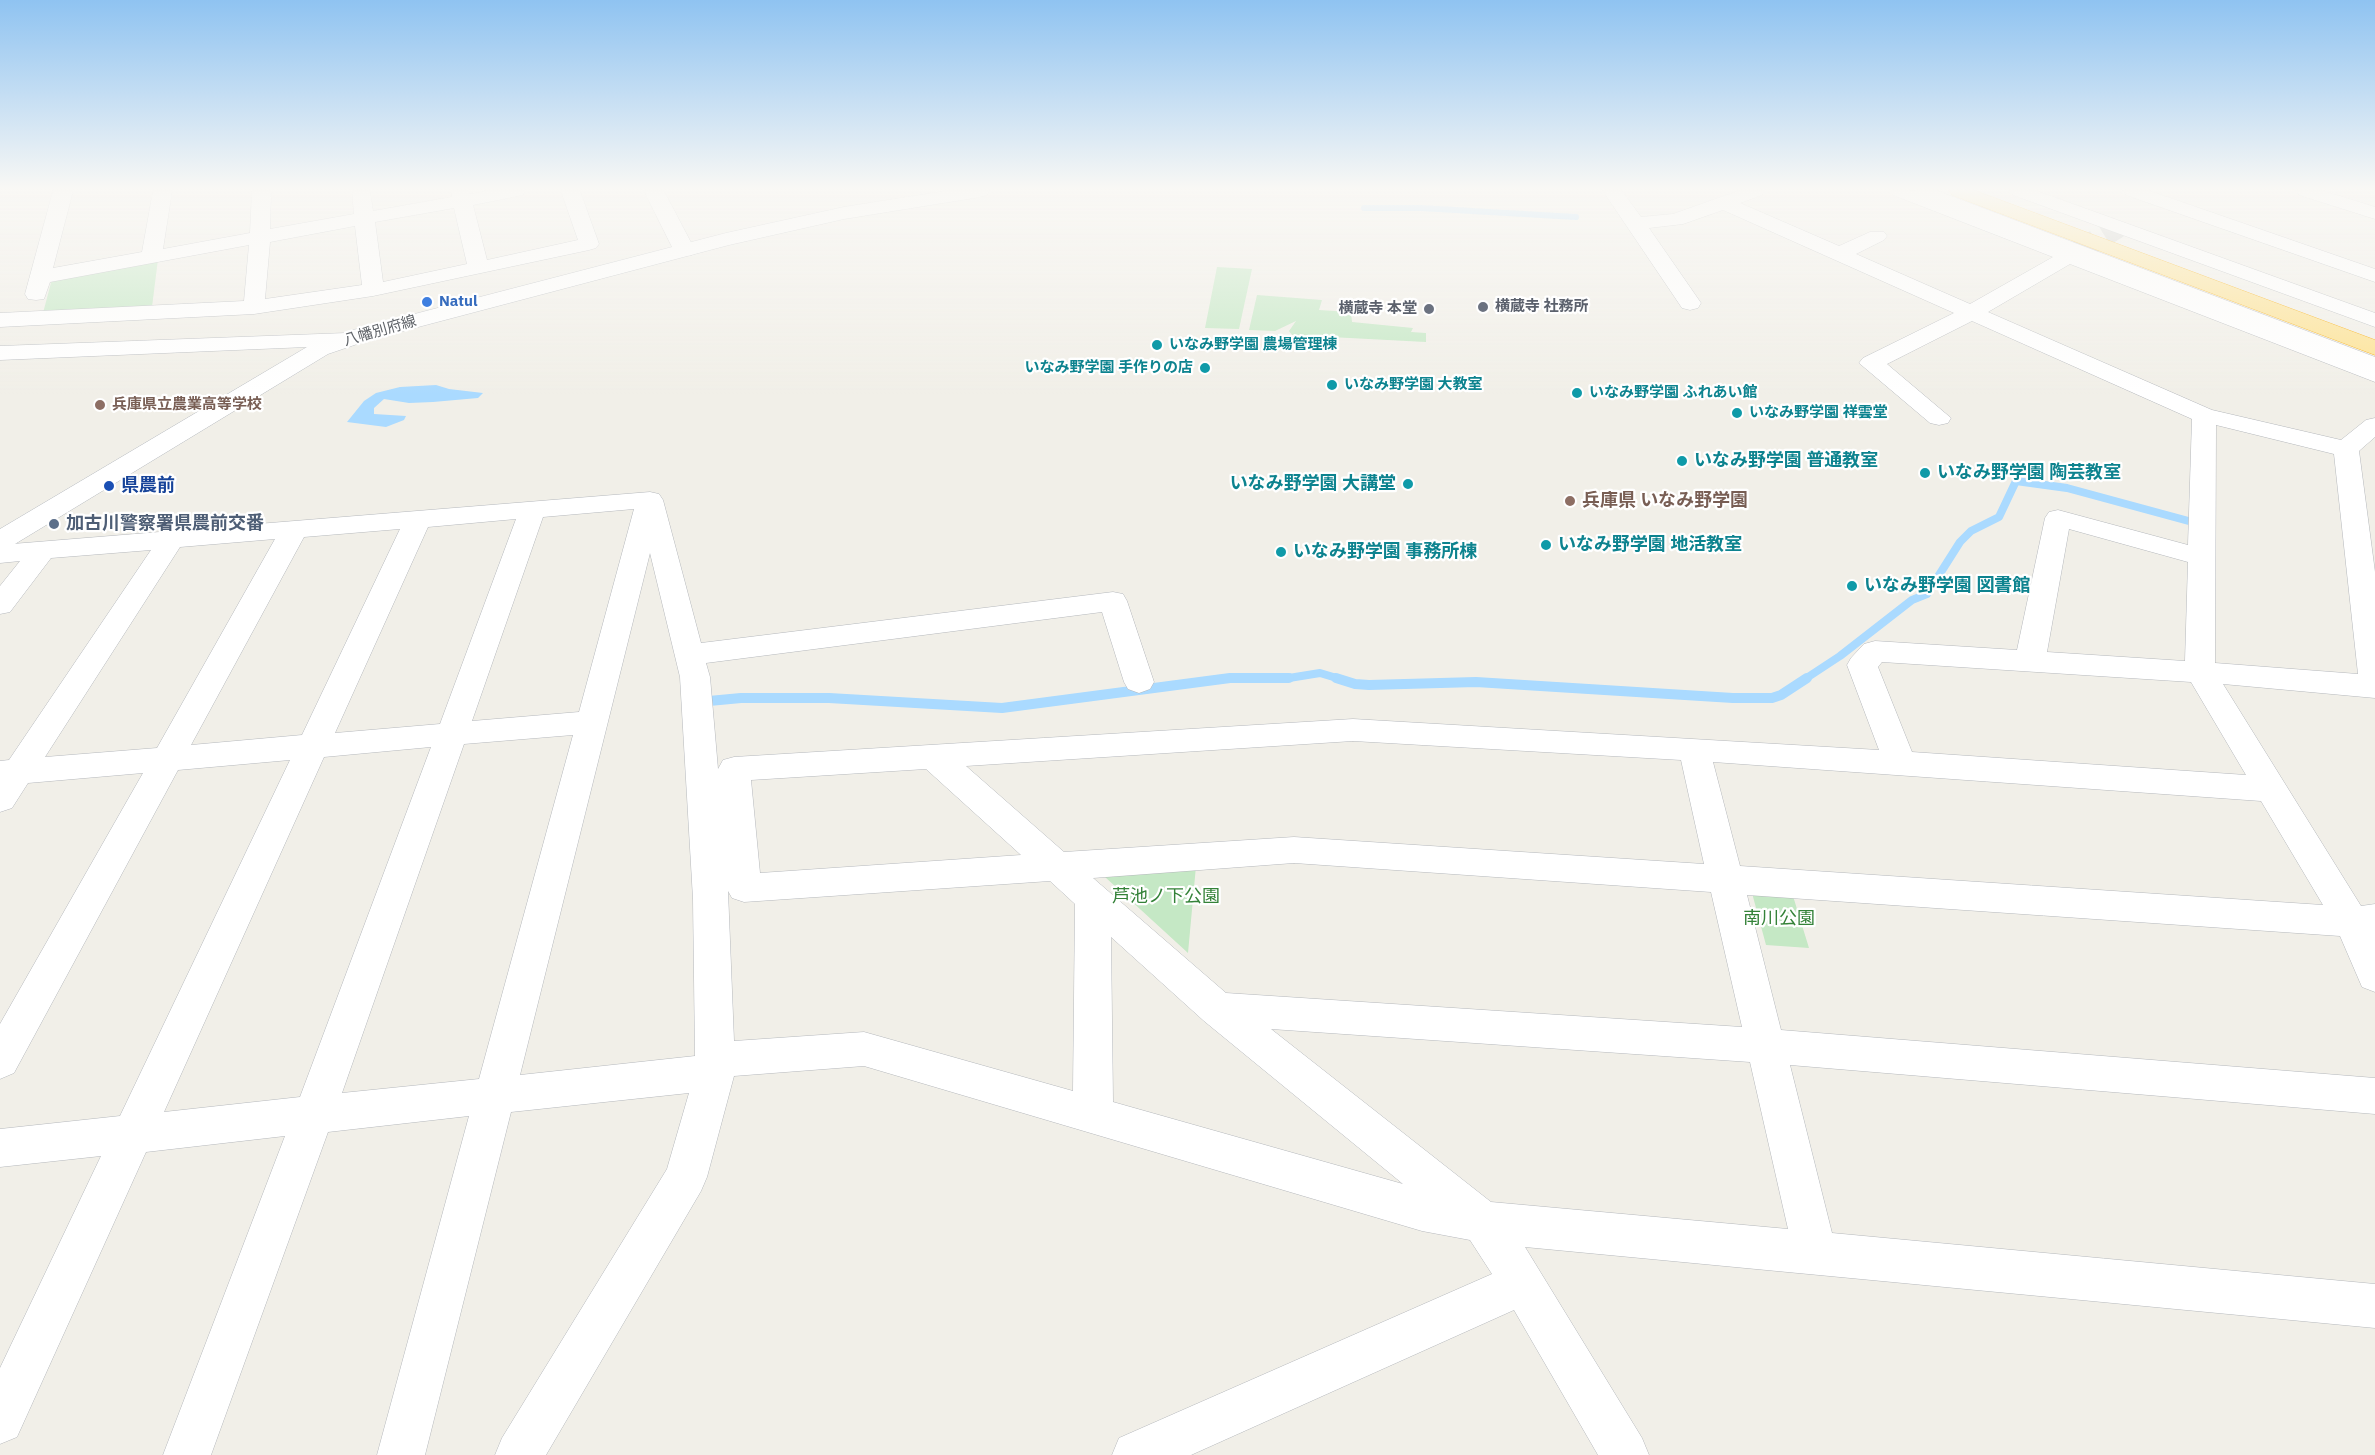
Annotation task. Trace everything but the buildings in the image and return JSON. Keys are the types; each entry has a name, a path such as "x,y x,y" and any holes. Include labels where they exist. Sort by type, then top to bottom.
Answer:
{"highway":[{"path":"2139,259 2375,348"},
{"path":"2176,259 2375,333"}],"main road":[{"name":"八幡別府線","path":"0,541 295,362 346,340 651,259"},
{"path":"2084,259 2375,365"},
{"path":"0,353 346,340"}],"street":[{"path":"30,318 46,259"},
{"path":"41,277 137,259"},
{"path":"254,307 258,259"},
{"path":"369,259 373,290"},
{"path":"476,259 478,267"},
{"path":"0,320 254,307 373,290 517,259"},
{"path":"1661,259 1690,303"},
{"path":"1849,259 2204,415 2346,449"},
{"path":"1939,418 1871,363 1970,313 2066,259"},
{"path":"2083,259 2375,375"},
{"path":"2231,259 2375,320"},
{"path":"2326,259 2375,276"},
{"path":"2204,415 2200,672 2270,789 2363,920 2375,976"},
{"path":"2346,449 2375,425"},
{"path":"1900,763 1862,665 1875,651 2030,660 2374,686 2346,449"},
{"path":"0,554 650,500"},
{"path":"519,1455 686,1177 715,1066 711,899 695,678 650,500"},
{"path":"401,1455 497,1095 650,500"},
{"path":"187,1455 314,1114 533,509"},
{"path":"2030,660 2058,518 2202,557"},
{"path":"0,1420 418,519"},
{"path":"0,1061 295,528"},
{"path":"0,799 9,772 172,538"},
{"path":"0,605 43,550"},
{"path":"689,655 1113,601 1139,682"},
{"path":"9,772 592,722"},
{"path":"2270,789 1694,749 1353,730 734,769 744,888 1294,850 2363,920"},
{"path":"1694,749 1768,1046 1815,1251"},
{"path":"933,756 1056,868 1217,1009 1483,1222 1523,1283 1625,1455"},
{"path":"1093,900 1094,1113"},
{"path":"1217,1009 1768,1046 2375,1096"},
{"path":"0,1148 497,1095 864,1048 1422,1210 1483,1222 1815,1251 2375,1306"},
{"path":"1136,1455 1523,1283"}],"green space":[{"path":"158,259 152,307 43,313 52,279"},
{"path":"1217,267 1252,269 1239,329 1205,328"},
{"path":"1257,295 1322,300 1319,310 1351,312 1352,322 1413,328 1411,332 1426,333 1426,342 1292,335 1289,331 1296,321 1275,331 1249,330"},
{"name":"芦池ノ下公園","path":"1196,866 1188,953 1105,877"},
{"name":"南川公園","path":"1752,893 1793,896 1809,948 1766,945"}],"water":[{"path":"436,385 483,393 478,398 433,402 409,403 384,399 374,408 374,414 406,416 404,420 386,427 347,422 364,401 376,393 400,387"}],"waterway":[{"path":"1805,679 1840,656 1912,600 1927,594 1960,542 1971,531 1999,517 2016,481 2067,488 2196,523"},
{"path":"1289,678 1320,673 1340,679"},
{"path":"1223,679 1289,678"},
{"path":"1223,679 1289,678"},
{"path":"1336,678 1355,684 1369,685 1476,682 1733,698 1772,698 1781,695 1807,678"},
{"path":"709,701 741,698 829,698 1002,708 1223,679"}],"place":[{"name":"Natul","path":"427,302"},
{"name":"横蔵寺 社務所","path":"1483,307"},
{"name":"横蔵寺 本堂","path":"1429,309"},
{"name":"いなみ野学園 農場管理棟","path":"1157,345"},
{"name":"いなみ野学園 手作りの店","path":"1205,368"},
{"name":"いなみ野学園 大教室","path":"1332,385"},
{"name":"いなみ野学園 ふれあい館","path":"1577,393"},
{"name":"兵庫県立農業高等学校","path":"100,405"},
{"name":"いなみ野学園 祥雲堂","path":"1737,413"},
{"name":"いなみ野学園 普通教室","path":"1682,461"},
{"name":"いなみ野学園 陶芸教室","path":"1925,473"},
{"name":"いなみ野学園 大講堂","path":"1408,484"},
{"name":"県農前","path":"109,486"},
{"name":"兵庫県 いなみ野学園","path":"1570,501"},
{"name":"加古川警察署県農前交番","path":"54,524"},
{"name":"いなみ野学園 地活教室","path":"1546,545"},
{"name":"いなみ野学園 事務所棟","path":"1281,552"},
{"name":"いなみ野学園 図書館","path":"1852,586"}]}
